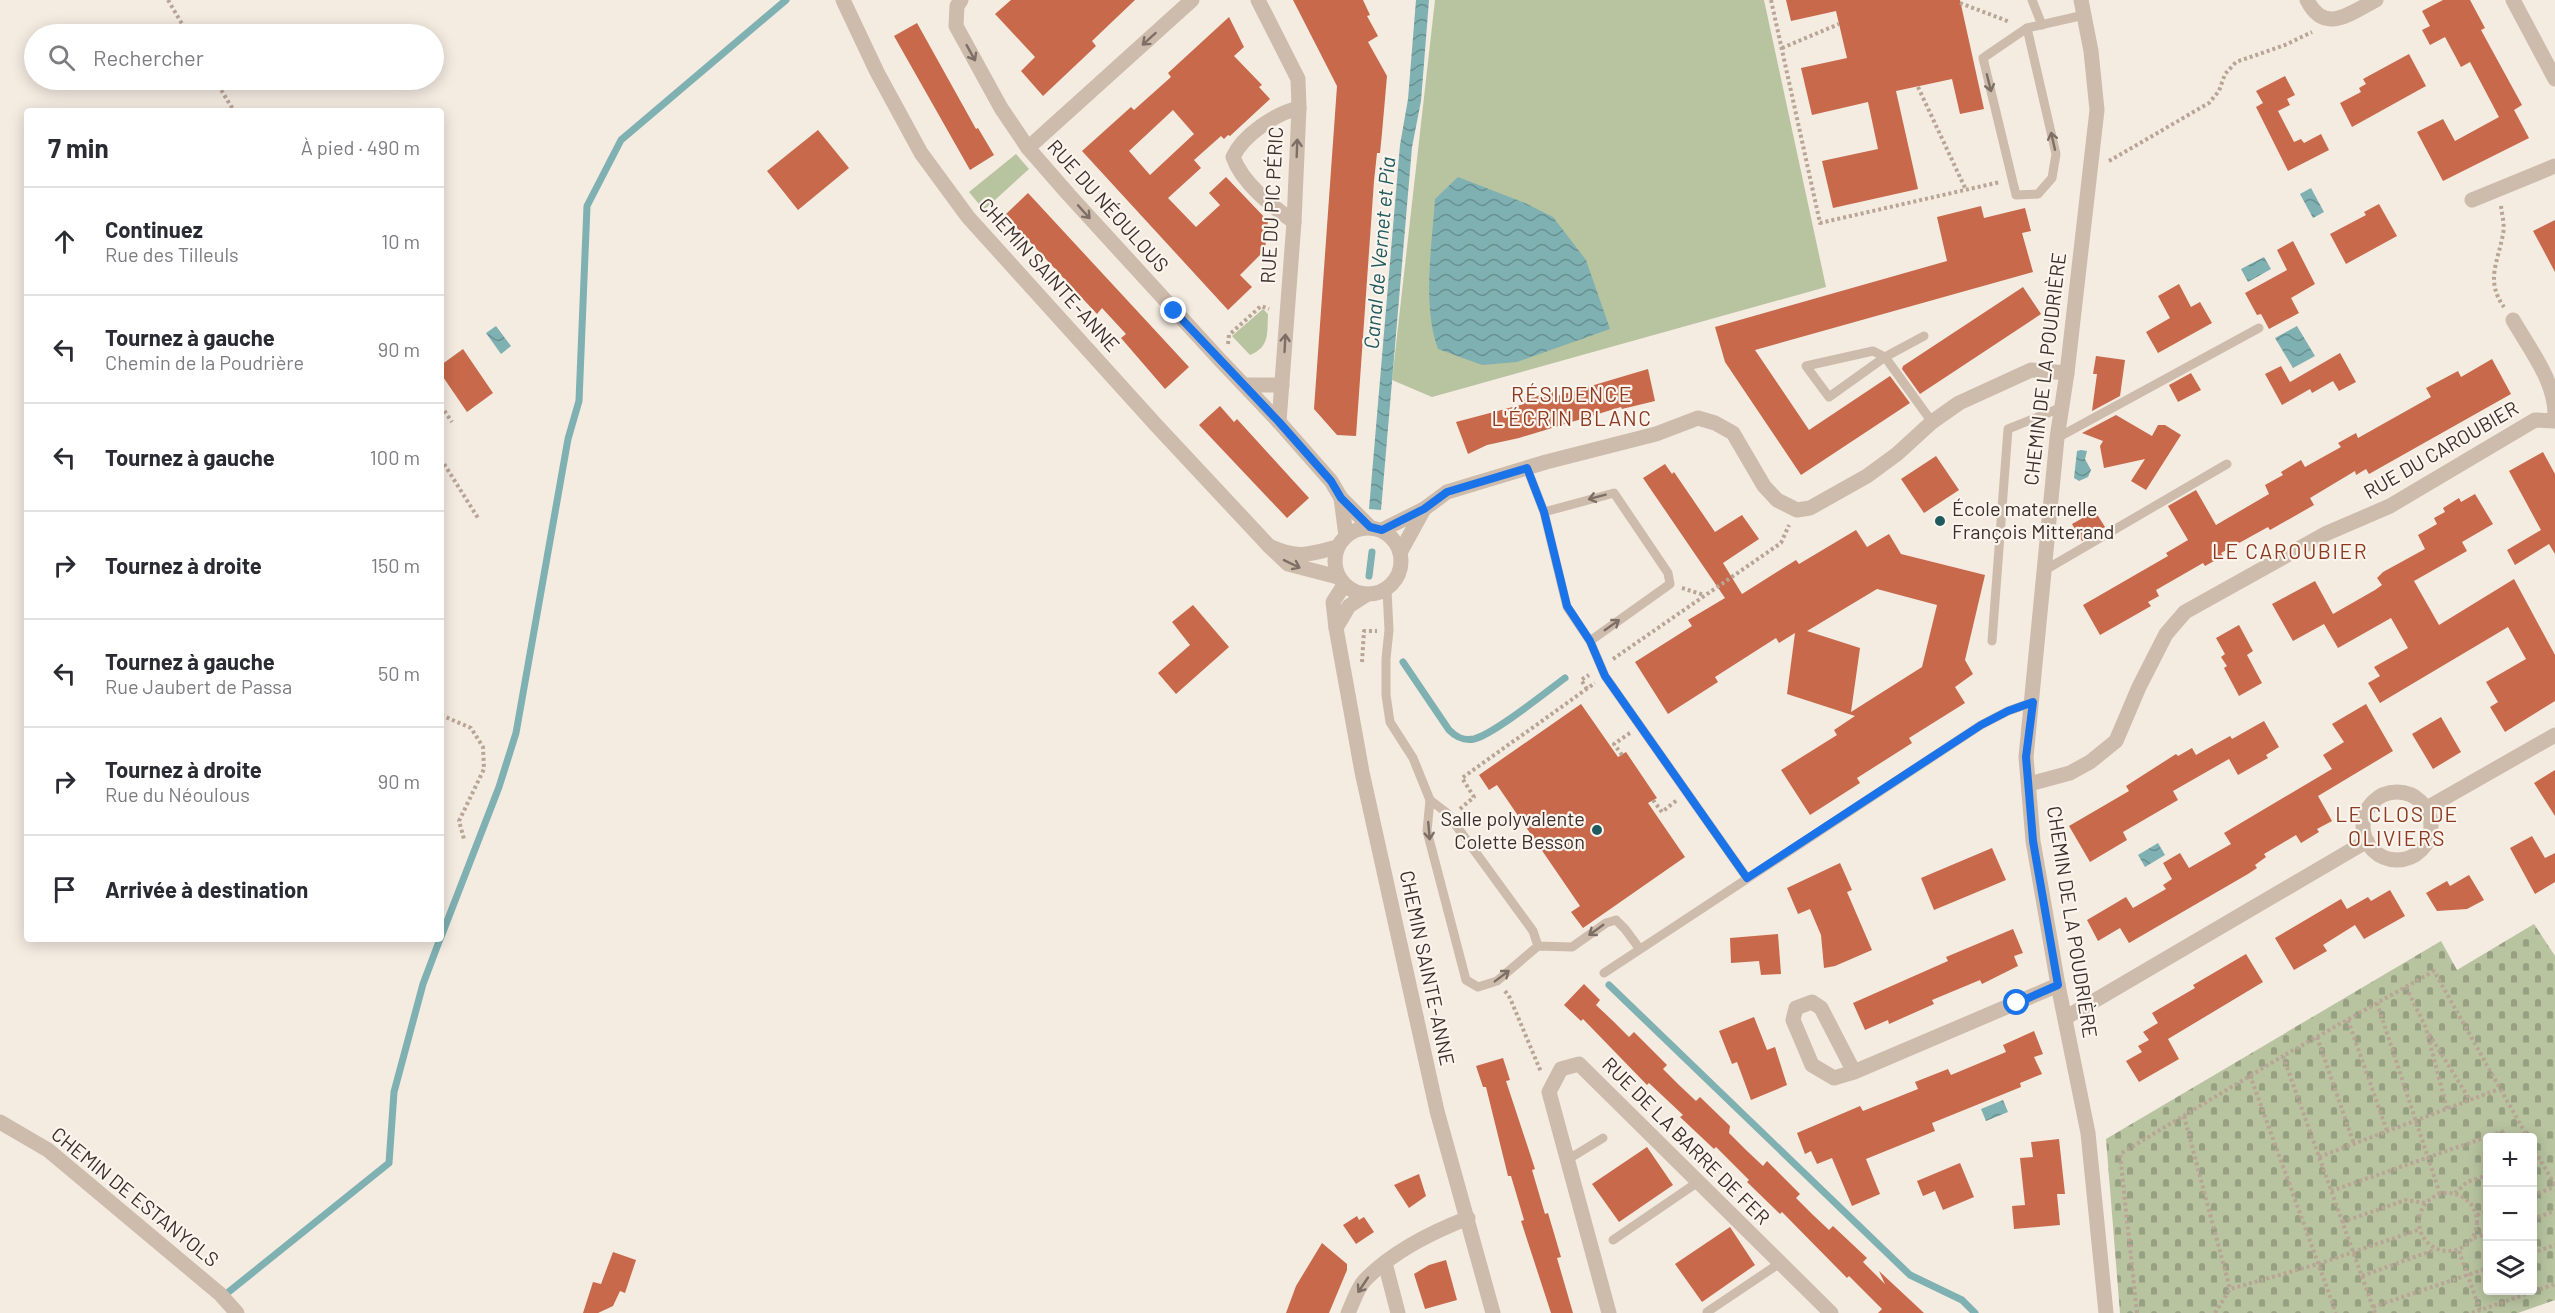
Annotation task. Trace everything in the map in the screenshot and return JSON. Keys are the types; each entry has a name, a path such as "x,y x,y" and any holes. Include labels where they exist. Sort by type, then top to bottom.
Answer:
{"street":[{"name":"CHEMIN SAINTE-ANNE","path":"844,0 877,72 921,153 968,217 1156,426 1269,546 1288,564 1341,581 1334,602 1336,628 1362,771 1434,1100 1493,1313"},
{"name":"RUE DU NÉOULOUS","path":"961,0 957,6 956,26 1000,108 1029,148 1069,195 1279,422 1331,481 1341,498 1376,529"},
{"path":"1029,148 1192,0"},
{"name":"RUE DU PIC PÉRIC","path":"1258,0 1298,79 1299,108 1294,222 1279,422"},
{"path":"2513,0 2555,79"},
{"path":"2308,4 2323,18 2340,19 2372,2"},
{"name":"CHEMIN DE LA POUDRIÈRE","path":"2082,8 2091,51 2097,110 2067,373 2060,408 2026,757 2033,841 2058,985 2088,1133 2106,1313"},
{"path":"1294,222 1277,209 1237,169 1233,156 1238,145 1282,112 1299,108"},
{"path":"2472,200 2504,189 2555,166"},
{"path":"2513,320 2550,377 2555,414"},
{"path":"1366,595 1354,592 1341,581 1334,562 1342,542 1357,530 1376,529 1424,509 1447,492 1656,434 1698,418 1715,423 1733,433 1764,486 1777,501 1797,510 1810,508 1867,476 1897,454 1932,422 1959,403 2031,370 2067,373"},
{"path":"1244,385 1282,385"},
{"name":"RUE DU CAROUBIER","path":"2029,784 2070,773 2090,762 2116,741 2139,687 2166,634 2185,612 2325,534 2390,506 2535,420 2555,420"},
{"name":"RUE DU NÉOULOUS","path":"1341,498 1342,542"},
{"path":"1336,628 1349,606 1366,595 1387,590 1400,573 1401,550 1424,509"},
{"path":"1376,529 1393,538 1401,550"},
{"name":"CHEMIN SAINTE-ANNE","path":"1269,546 1291,556 1315,553 1342,542"},
{"path":"2427,808 2555,735"},
{"path":"2387,793 2409,794 2427,808 2431,819 2431,829 2422,849 2414,856 2392,860 2382,856 2367,841 2364,818 2369,807 2387,793"},
{"path":"2065,1018 2367,841"},
{"path":"1854,1072 1821,1008 1812,1002 1796,1008 1793,1020 1812,1065 1834,1078 1854,1072 2058,985"},
{"name":"RUE DE LA BARRE DE FER","path":"1549,1092 1561,1069 1579,1065 1831,1313"},
{"path":"1549,1092 1609,1313"},
{"name":"CHEMIN DE ESTANYOLS","path":"0,1122 48,1150 220,1294 237,1313"},
{"path":"1348,1313 1363,1282 1385,1263 1440,1229 1468,1218"},
{"path":"1385,1263 1398,1313"}],"lane":[{"path":"2032,0 2042,25"},
{"path":"2027,28 2056,154 2052,178 2038,194 2016,195 1983,58 2027,28 2042,25 2082,8"},
{"path":"2057,438 2259,328"},
{"path":"1924,336 1885,357 1829,397 1806,366 1873,351 1885,357 1932,422"},
{"path":"1992,640 2008,429 2060,408"},
{"path":"2045,570 2227,465"},
{"path":"1527,468 1544,512 1567,606 1590,641 1603,671 1747,878"},
{"path":"1544,512 1614,493 1668,573 1670,584 1590,641"},
{"path":"1387,590 1389,630 1386,695 1390,722 1413,758 1430,800 1450,818 1533,931 1538,946"},
{"path":"1604,973 1981,725 2008,711 2033,702"},
{"path":"1430,800 1427,831 1466,980 1478,987 1497,981 1538,946 1572,947 1606,922 1616,920 1639,948"},
{"path":"1568,1160 1603,1138"},
{"path":"1613,1240 1698,1182"},
{"path":"1707,1312 1780,1263"}],"path":[{"path":"168,0 182,24"},
{"path":"1771,0 1820,223 2012,179"},
{"path":"1960,3 2027,28"},
{"path":"2090,167 2110,160 2209,103 2219,91 2225,74 2236,62 2285,45 2340,19"},
{"path":"1782,48 1839,24"},
{"path":"1918,87 1966,190"},
{"path":"221,90 232,108"},
{"path":"2504,189 2501,208 2504,232 2494,264 2494,294 2513,320"},
{"path":"1220,360 1228,349 1229,334 1261,306 1287,315"},
{"path":"444,410 452,422"},
{"path":"444,464 478,518"},
{"path":"1450,818 1474,798 1462,778 1587,689 1603,671 1704,595 1781,543 1797,510"},
{"path":"1670,584 1704,595"},
{"path":"1362,664 1364,631 1389,630"},
{"path":"1587,689 1581,680 1603,671"},
{"path":"444,716 471,728 483,747 484,770 459,821 464,839"},
{"path":"1622,755 1614,744 1641,726"},
{"path":"1653,800 1662,812 1687,792"},
{"path":"2137,1313 2120,1154 2250,1075 2434,971 2526,1133"},
{"path":"1497,981 1510,998 1549,1092"},
{"path":"2406,987 2426,1028 2470,1100"},
{"path":"2377,1003 2440,1194"},
{"path":"2348,1020 2387,1131"},
{"path":"2426,1028 2447,1108"},
{"path":"2317,1037 2354,1144"},
{"path":"2283,1056 2376,1313"},
{"path":"2250,1075 2336,1313"},
{"path":"2319,1157 2499,1089"},
{"path":"2184,1116 2230,1289"},
{"path":"2331,1191 2504,1131"},
{"path":"2537,1154 2555,1186 2537,1193"},
{"path":"2456,1193 2467,1182 2483,1176"},
{"path":"2434,1250 2418,1230 2418,1216 2425,1203 2440,1194 2456,1193 2469,1201 2477,1215 2474,1238"},
{"path":"2342,1222 2406,1200 2425,1203"},
{"path":"2537,1217 2555,1211"},
{"path":"2477,1215 2483,1213"},
{"path":"2215,1313 2230,1289 2318,1264 2418,1230"},
{"path":"2362,1276 2434,1250 2459,1251 2474,1238 2483,1235"},
{"path":"2537,1251 2555,1245"},
{"path":"2459,1251 2480,1310"},
{"path":"2373,1307 2483,1269"},
{"path":"2472,1313 2555,1284"}],"green space":[{"path":"1435,0 1764,0 1826,287 1432,397 1392,380"},
{"path":"1016,154 1029,169 984,210 969,192"},
{"path":"1263,309 1268,314 1266,339 1261,348 1250,355 1232,336"},
{"path":"2534,924 2555,956 2555,1300 2518,1313 2120,1313 2106,1139 2441,941 2457,970"}],"water":[{"name":"Canal de Vernet et Pia","path":"1416,0 1429,0 1421,101 1412,147 1381,510 1369,509 1400,145 1408,99"},
{"path":"1458,177 1525,203 1553,217 1586,260 1610,329 1517,362 1482,365 1438,349 1430,314 1429,295 1435,199"},
{"path":"2311,188 2324,212 2313,218 2300,194"},
{"path":"2264,257 2271,269 2248,282 2241,269"},
{"path":"496,326 511,346 501,354 486,333"},
{"path":"2297,326 2315,356 2293,368 2275,338"},
{"path":"2077,451 2087,451 2085,459 2091,470 2088,477 2079,481 2074,478"},
{"path":"2158,843 2165,855 2145,867 2138,855"},
{"path":"2003,1100 2008,1112 1986,1121 1981,1109"}],"building":[{"path":"1011,0 1135,0 1092,41 1096,46 1043,96 1021,71 1035,57 995,14"},
{"path":"1293,0 1363,0 1370,15 1367,16 1378,36 1368,42 1387,76 1380,153 1377,153 1374,181 1356,436 1337,435 1314,409 1337,86"},
{"path":"1786,0 1960,0 1984,109 1960,114 1952,79 1896,91 1918,189 1833,208 1822,161 1878,149 1868,102 1812,115 1801,68 1847,58 1836,11 1791,21"},
{"path":"2443,0 2470,0 2485,28 2481,30 2522,105 2514,110 2529,138 2443,181 2417,132 2443,119 2455,141 2499,117 2470,62 2461,67 2445,37 2430,45 2422,30 2430,26 2422,11"},
{"path":"1229,17 1244,47 1234,56 1262,85 1259,87 1270,99 1230,136 1224,139 1221,136 1194,160 1201,168 1168,198 1196,227 1220,205 1209,193 1226,177 1268,221 1265,250 1240,275 1252,287 1228,310 1082,151 1131,107 1134,110 1171,77 1168,73","holes":["1173,110 1194,134 1150,175 1129,151"]},
{"path":"917,23 976,129 978,128 994,155 970,170 894,36"},
{"path":"2409,54 2426,86 2352,127 2340,103 2361,92 2359,88 2366,84 2363,79"},
{"path":"2285,76 2295,95 2287,99 2290,105 2278,111 2294,142 2301,139 2304,143 2321,134 2329,150 2288,171 2256,107 2263,103 2256,91"},
{"path":"818,130 849,168 798,210 767,171"},
{"path":"1028,193 1189,367 1165,389 1121,338 1126,334 1102,308 1097,314 1005,215"},
{"path":"2379,204 2397,236 2346,264 2330,234 2366,215 2364,212"},
{"path":"1981,206 1984,218 2025,208 2031,231 2022,233 2033,272 1755,350 1809,430 1890,376 1910,403 1801,475 1725,362 1715,327 1947,261 1937,217"},
{"path":"2555,220 2555,272 2533,231"},
{"path":"2293,241 2315,284 2291,298 2299,313 2269,329 2261,314 2257,315 2245,293 2287,270 2277,250"},
{"path":"2179,284 2191,307 2200,302 2212,323 2158,353 2146,332 2170,318 2158,296"},
{"path":"2023,287 2041,314 1920,394 1902,369 1903,366"},
{"path":"463,349 493,393 467,412 444,378 444,363"},
{"path":"2340,353 2356,382 2339,391 2333,381 2312,393 2310,389 2282,405 2265,374 2281,366 2290,382"},
{"path":"2096,356 2125,360 2120,396 2092,411 2097,374 2093,374"},
{"path":"2492,359 2511,394 2369,474 2366,469 2356,475 2355,471 2310,498 2314,505 2270,530 2268,527 2221,553 2223,556 2205,566 2203,563 2156,590 2159,596 2148,602 2151,606 2100,635 2083,605 2168,556 2166,553 2188,540 2168,506 2196,490 2216,525 2269,494 2265,485 2283,475 2281,472 2301,460 2305,467 2341,447 2338,443 2356,433 2358,438 2431,397 2426,388 2458,371 2461,377"},
{"path":"1648,369 1655,401 1622,409 1621,407 1519,438 1487,445 1468,454 1456,422 1524,404 1523,400 1556,391 1557,396"},
{"path":"2191,373 2201,390 2178,402 2169,385"},
{"path":"1220,406 1234,422 1237,419 1309,498 1287,518 1199,425"},
{"path":"2116,415 2152,436 2158,425 2165,425 2181,435 2146,490 2131,481 2145,459 2104,468 2100,446 2103,441 2082,433"},
{"path":"2543,452 2555,474 2555,554 2549,544 2515,565 2507,550 2541,530 2509,471"},
{"path":"1936,456 1959,490 1924,513 1901,479"},
{"path":"1665,464 1672,474 1674,472 1715,532 1742,515 1759,539 1723,563 1742,594 1796,560 1799,564 1856,530 1867,547 1889,534 1901,554 1985,575 1965,660 1973,674 1955,687 1965,703 1909,738 1912,743 1857,778 1860,783 1810,815 1781,770 1837,735 1834,730 1855,716 1787,694 1795,633 1779,643 1776,638 1715,677 1718,682 1668,714 1635,662 1692,626 1688,620 1725,598 1643,478","holes":["1877,589 1937,605 1922,667 1851,712 1860,648 1807,631"]},
{"path":"2475,494 2493,524 2462,542 2467,551 2414,581 2439,625 2514,579 2555,655 2555,701 2505,732 2490,707 2498,702 2486,682 2526,659 2508,627 2380,703 2368,683 2380,676 2374,667 2408,648 2391,618 2338,648 2324,624 2293,641 2272,604 2315,581 2333,614 2382,585 2377,578 2383,572 2425,549 2418,535 2437,524 2434,518 2445,512 2443,508 2459,498 2461,502"},
{"path":"2095,511 2105,527 2082,541 2072,524"},
{"path":"1193,605 1229,647 1176,694 1158,673 1190,645 1172,622"},
{"path":"2239,625 2253,651 2247,655 2262,683 2239,696 2224,668 2227,666 2221,657 2225,654 2216,638"},
{"name":"Salle polyvalente Colette Besson","path":"1581,704 1618,757 1626,752 1657,798 1648,803 1685,857 1583,928 1571,912 1580,906 1497,785 1489,790 1479,775"},
{"path":"2366,704 2393,751 2318,796 2332,821 2317,829 2319,832 2301,843 2296,835 2264,854 2266,857 2255,865 2257,868 2248,874 2129,943 2120,928 2098,941 2087,920 2126,897 2133,908 2166,889 2163,885 2172,879 2163,863 2180,853 2189,868 2231,844 2224,833 2332,769 2323,755 2344,742 2332,724"},
{"path":"2441,717 2461,752 2433,769 2412,734"},
{"path":"2264,721 2279,747 2266,755 2268,758 2238,775 2229,759 2173,791 2178,800 2123,832 2127,840 2090,862 2069,826 2129,791 2126,786 2176,754 2178,756 2192,748 2196,755"},
{"path":"2555,770 2555,816 2534,783"},
{"path":"2532,836 2545,858 2555,853 2555,882 2535,894 2510,848"},
{"path":"1992,848 2006,880 1934,910 1921,878"},
{"path":"1840,863 1852,890 1847,892 1872,950 1835,966 1824,968 1821,935 1810,909 1798,914 1787,888"},
{"path":"2469,875 2484,900 2467,909 2437,911 2426,893 2447,881 2450,886"},
{"path":"2390,890 2405,916 2364,939 2355,925 2323,945 2327,951 2294,970 2275,938 2341,899 2347,909 2368,897 2371,901"},
{"path":"2013,929 2023,953 2014,956 2018,966 1982,984 1980,980 1932,1000 1934,1004 1889,1024 1888,1020 1865,1030 1853,1003 1948,961 1946,957"},
{"path":"1778,934 1781,974 1761,975 1759,961 1731,963 1730,938"},
{"path":"2246,954 2263,982 2168,1039 2179,1059 2139,1082 2126,1061 2142,1052 2138,1046 2149,1040 2143,1032 2158,1023 2152,1013 2195,988 2193,985"},
{"path":"1584,984 1600,1000 1596,1005 1629,1037 1634,1032 1667,1065 1663,1069 1679,1085 1696,1101 1700,1097 1730,1126 1729,1133 1746,1150 1763,1166 1767,1161 1800,1194 1796,1198 1812,1214 1829,1230 1833,1226 1867,1258 1863,1262 1885,1284 1879,1271 1924,1313 1878,1313 1882,1309 1849,1276 1847,1278 1782,1212 1780,1214 1716,1147 1714,1149 1680,1117 1683,1115 1649,1083 1647,1085 1583,1019 1581,1021 1564,1005"},
{"path":"1754,1017 1767,1050 1775,1047 1787,1085 1751,1100 1737,1062 1732,1064 1719,1031"},
{"path":"2034,1031 2043,1054 2034,1057 2042,1074 2020,1083 2021,1087 1932,1123 1935,1131 1866,1159 1880,1194 1852,1206 1832,1158 1817,1164 1811,1151 1805,1154 1797,1133 1860,1106 1863,1111 1918,1089 1915,1082 1948,1069 1951,1075 2006,1052 2003,1045"},
{"path":"1503,1058 1510,1080 1506,1081 1535,1169 1532,1170 1545,1214 1548,1213 1561,1257 1557,1258 1573,1313 1551,1313 1521,1221 1524,1220 1511,1176 1508,1176 1486,1087 1483,1087 1476,1066"},
{"path":"2059,1139 2065,1194 2057,1194 2060,1225 2014,1229 2012,1206 2025,1205 2020,1158 2033,1157 2031,1142"},
{"path":"1647,1147 1673,1185 1619,1222 1592,1184"},
{"path":"1960,1163 1974,1197 1943,1210 1935,1191 1923,1196 1917,1181"},
{"path":"1419,1174 1426,1196 1409,1208 1394,1185"},
{"path":"1357,1216 1359,1220 1364,1217 1374,1232 1356,1244 1343,1225"},
{"path":"1730,1227 1755,1265 1702,1302 1675,1264"},
{"path":"1322,1243 1347,1264 1347,1270 1329,1313 1286,1313 1296,1286"},
{"path":"613,1252 636,1260 625,1293 620,1291 613,1306 598,1313 583,1313 593,1282 601,1284"},
{"path":"1446,1260 1457,1300 1425,1309 1414,1274 1429,1265"}],"waterway":[{"path":"444,929 499,787 516,733 568,439 579,401 587,206 621,140 786,0"},
{"path":"1369,576 1372,552"},
{"path":"1403,662 1449,730 1463,739 1483,736 1565,678"},
{"path":"226,1294 389,1163 394,1092 423,984 439,942"},
{"path":"1609,985 1910,1275 1962,1300 1975,1313"}],"place":[{"name":"École maternelle François Mitterand","path":"1940,521"},
{"name":"Salle polyvalente Colette Besson","path":"1597,830"}],"district":[{"name":"RÉSIDENCE L'ÉCRIN BLANC","path":"1572,407"},
{"name":"LE CAROUBIER","path":"2290,552"},
{"name":"LE CLOS DE OLIVIERS","path":"2397,827"}],"route":[{"path":"1174,311 1279,422 1331,481 1341,498 1370,527 1382,530 1424,509 1447,492 1527,468 1544,512 1567,606 1590,641 1605,676 1747,878 1981,725 2008,711 2033,702 2026,757 2033,841 2058,985 2017,1003"}]}
